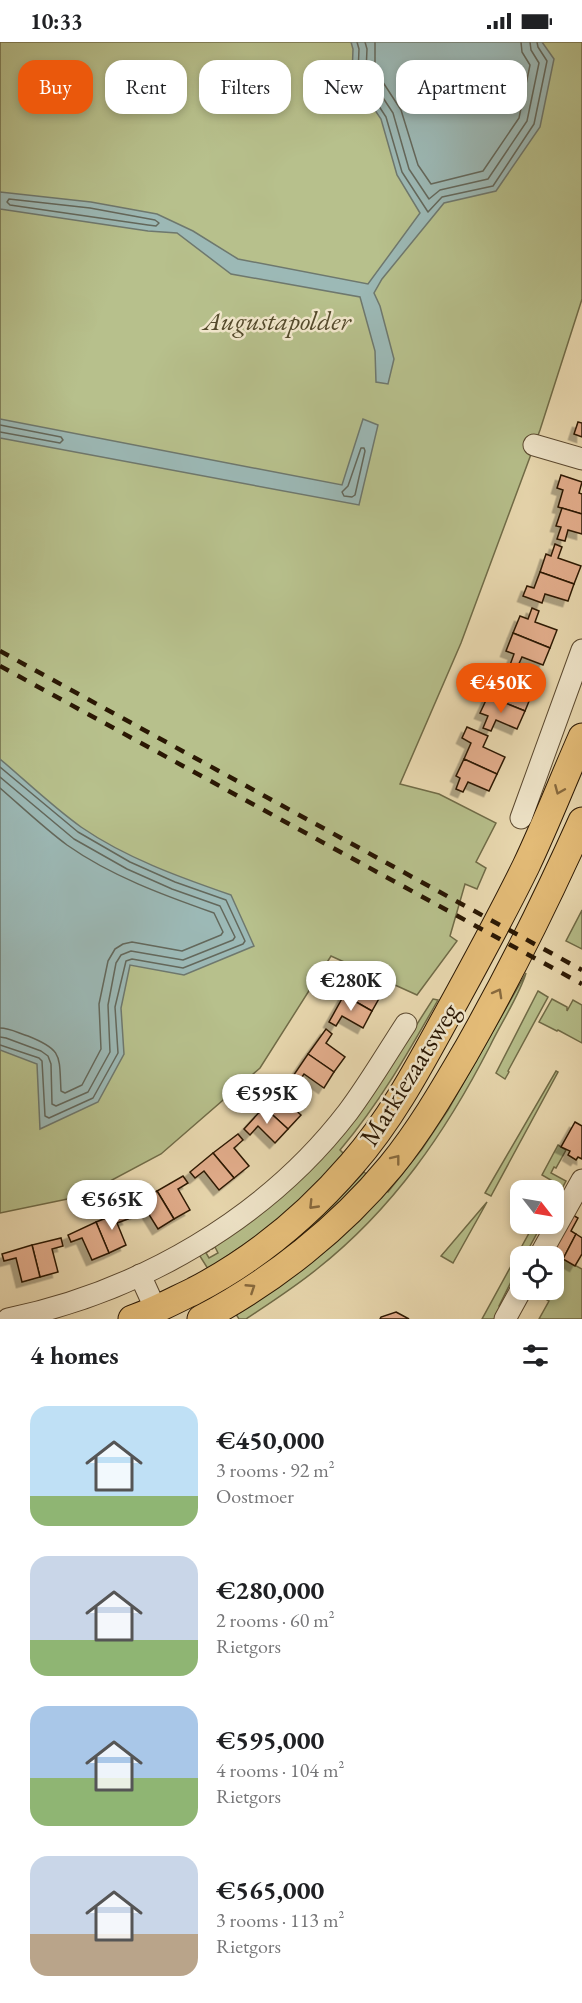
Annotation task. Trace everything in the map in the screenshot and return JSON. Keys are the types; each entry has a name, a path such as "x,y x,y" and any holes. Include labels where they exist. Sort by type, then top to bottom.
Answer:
{"main road":[{"name":"Markiezaatsweg","path":"154,1317 269,1244 307,1212 353,1163 387,1118 480,955 527,864 582,737"},
{"name":"Markiezaatsweg","path":"201,1319 274,1274 322,1236 372,1187 415,1135 436,1103 509,974 537,921 582,821"}],"street":[{"path":"534,445 582,459"},
{"path":"521,818 582,650"},
{"path":"8,1319 42,1312 98,1293 140,1275 185,1252 235,1219 291,1174 349,1111 406,1024"},
{"path":"545,1246 582,1179"},
{"path":"140,1275 154,1317"},
{"path":"505,1319 515,1300"}],"green space":[{"name":"Augustapolder","path":"0,42 582,42 582,299 540,430 461,643 400,784 439,794 496,823 476,862 486,868 477,889 465,884 450,936 457,941 417,995 331,956 260,1068 161,1154 82,1196 0,1213"},
{"path":"582,910 582,949 566,941"},
{"path":"526,973 515,1000 455,1109 436,1139 394,1195 344,1246 317,1269 246,1319 239,1319 232,1308 381,1186 388,1192 422,1149 448,1110"},
{"path":"538,991 548,997 505,1079 496,1073"},
{"path":"433,999 438,1000 404,1059 368,1115 340,1150 346,1156 273,1225 208,1269 198,1253 207,1248 209,1251 206,1253 209,1258 218,1253 215,1247 212,1249 210,1246 405,1043"},
{"path":"552,999 567,1007 567,1011 573,1000 582,1005 582,1043 539,1022"},
{"path":"556,1071 558,1072 491,1196 485,1193"},
{"path":"558,1145 566,1150 551,1173 566,1181 564,1185 564,1180 551,1180 542,1175"},
{"path":"364,1172 371,1178 354,1196 226,1296 222,1290 295,1239 330,1208"},
{"path":"487,1202 453,1263 441,1256"},
{"path":"529,1234 537,1234 530,1246 522,1246"},
{"path":"564,1259 582,1269 582,1319 539,1319 549,1301 547,1300 564,1300"},
{"path":"510,1268 510,1284 499,1306 504,1309 499,1319 482,1319"}],"water":[{"path":"351,42 542,42 554,59 540,127 496,191 444,203 382,279 374,293 380,306 394,359 388,384 376,382 375,351 360,297 231,274 177,233 148,231 0,209 0,192 91,202 157,214 193,231 238,259 368,284 420,213 397,175 378,114 384,114 384,60 353,60"},
{"path":"0,419 342,485 363,419 378,425 359,505 0,438"},
{"path":"0,759 60,811 98,838 153,866 231,895 254,946 184,975 130,965 121,1008 124,1054 98,1102 40,1129 37,1064 0,1050"}],"building":[{"path":"578,422 582,423 582,437 574,434"},
{"path":"561,475 582,482 579,493 582,494 582,514 558,507 563,490 557,488"},
{"path":"562,508 582,514 582,534 568,530 565,541 557,539 561,527 556,526"},
{"path":"555,544 562,547 558,558 581,566 574,584 540,572 546,554 551,556"},
{"path":"540,572 574,584 568,601 545,594 542,603 523,596 527,586 534,588"},
{"path":"532,608 539,611 535,622 557,630 550,648 513,633 520,616 528,619"},
{"path":"513,633 550,648 543,665 522,657 517,668 510,665 514,654 506,651"},
{"path":"507,671 515,674 510,685 532,694 525,711 488,696 495,678 503,682"},
{"path":"488,696 525,711 517,729 496,720 491,731 483,728 488,716 480,713"},
{"path":"467,727 488,736 483,747 505,757 497,774 464,759 471,743 462,738"},
{"path":"464,759 497,774 489,791 468,782 463,792 456,789 460,778 456,776"},
{"path":"359,969 366,973 360,983 381,995 372,1011 344,995"},
{"path":"344,995 372,1011 363,1028 342,1016 336,1026 329,1022"},
{"path":"326,1029 332,1034 326,1043 345,1057 334,1072 308,1054"},
{"path":"308,1054 334,1072 324,1088 304,1074 297,1084 291,1079"},
{"path":"286,1085 291,1090 283,1099 301,1115 288,1129 264,1107"},
{"path":"264,1107 288,1129 275,1143 258,1126 250,1135 244,1129"},
{"path":"575,1122 582,1126 582,1159 578,1157 576,1160 568,1155 570,1151 561,1147"},
{"path":"238,1134 243,1140 234,1148 249,1166 234,1178 213,1153"},
{"path":"213,1153 234,1178 219,1190 204,1171 195,1178 190,1172"},
{"path":"183,1176 188,1183 178,1189 190,1210 174,1219 157,1191"},
{"path":"157,1191 174,1219 158,1229 145,1208 135,1214 131,1208"},
{"path":"124,1211 128,1219 117,1223 126,1245 109,1253 96,1222"},
{"path":"571,1214 578,1218 571,1231 576,1234 564,1257 564,1246 553,1246 560,1234 564,1234 564,1227"},
{"path":"96,1222 109,1253 92,1260 82,1238 71,1242 68,1235"},
{"path":"576,1234 582,1238 582,1254 575,1266 564,1260"},
{"path":"61,1238 63,1246 52,1249 58,1272 40,1277 32,1245"},
{"path":"32,1245 40,1277 22,1282 16,1258 4,1261 2,1254"},
{"path":"396,1312 409,1319 380,1319 381,1317"}],"railway":[{"path":"0,651 582,970"},
{"path":"0,666 582,984"}]}
